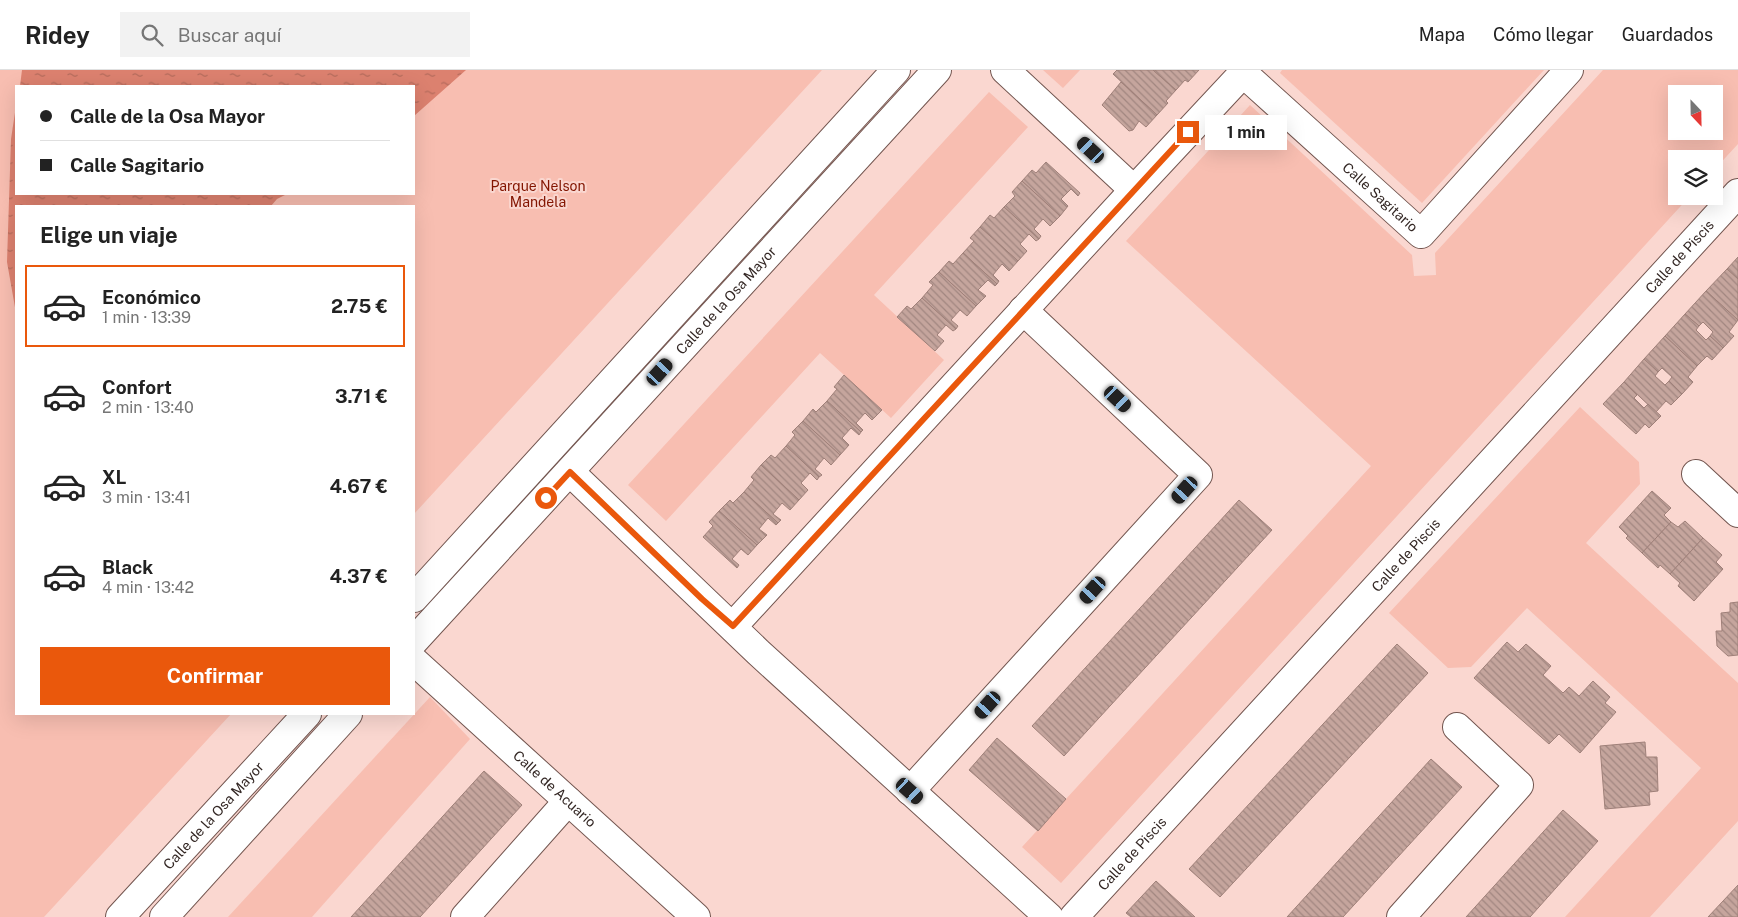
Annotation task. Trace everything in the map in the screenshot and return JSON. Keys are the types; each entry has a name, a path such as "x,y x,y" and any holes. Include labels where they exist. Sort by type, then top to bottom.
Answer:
{"street":[{"name":"Calle de la Osa Mayor","path":"415,597 896,70"},
{"name":"Calle de la Osa Mayor","path":"415,640 937,70"},
{"path":"1005,70 1134,190"},
{"name":"Calle Sagitario","path":"733,626 1244,72 1421,234 1569,70"},
{"name":"Calle de Piscis","path":"1074,917 1738,193"},
{"path":"910,791 1198,475 1023,310"},
{"path":"570,472 758,652 1050,917"},
{"path":"1696,474 1738,513"},
{"name":"Calle de Acuario","path":"415,662 696,917"},
{"name":"Calle de la Osa Mayor","path":"120,917 306,715"},
{"path":"164,917 347,715"},
{"path":"1401,917 1519,786 1457,727"},
{"path":"465,917 568,801"}],"green space":[{"name":"Parque Nelson Mandela","path":"0,70 822,70 415,513 415,205 15,205 15,715 230,715 44,917 0,917"},
{"path":"1043,70 1080,70 1063,88"},
{"path":"1282,70 1544,70 1422,203 1280,73"},
{"path":"1603,70 1738,70 1738,144 1723,160 1723,150 1668,150 1668,205 1682,205 1061,883 1022,847 1371,466 1126,241 1250,105 1412,255 1414,276 1436,275 1435,253"},
{"path":"989,92 1028,127 874,295 944,360 891,418 820,353 666,521 628,485"},
{"path":"1580,407 1639,462 1640,484 1586,543 1738,683 1738,821 1650,917 1565,917 1701,768 1527,608 1471,667 1448,668 1389,613"},
{"path":"430,697 470,739 312,917 228,917 415,715"}],"water":[{"path":"22,70 466,70 415,115 415,85 20,85"},
{"path":"15,113 15,195 285,195 277,199 272,205 15,205 15,307 7,262 11,139"}],"building":[{"path":"1117,70 1153,70 1176,90 1157,115 1113,74"},
{"path":"1153,70 1199,70 1188,82 1185,80 1176,90"},
{"path":"1121,82 1157,115 1146,127 1139,121 1133,130 1129,131 1102,105"},
{"path":"1046,162 1080,193 1078,196 1071,189 1061,199 1068,206 1060,216 1022,181 1032,170 1036,173"},
{"path":"1022,181 1060,216 1050,226 1043,219 1034,229 1041,236 1039,239 1004,207 1015,196 1012,192"},
{"path":"1004,207 1039,239 1036,241 1029,234 1020,244 1027,251 1018,261 980,227 990,215 994,218"},
{"path":"980,227 1018,261 1009,271 1002,264 993,275 999,281 997,284 963,253 974,241 970,238"},
{"path":"963,253 997,284 995,286 988,280 978,290 986,296 976,306 939,272 949,261 953,264"},
{"path":"1738,257 1738,279 1727,269"},
{"path":"1727,269 1738,279 1738,320 1706,291"},
{"path":"939,272 976,306 967,316 960,310 951,320 958,326 956,329 922,298 933,285 929,282"},
{"path":"1706,291 1738,320 1729,332 1734,336 1723,348 1710,336 1713,332 1703,322 1699,326 1685,314"},
{"path":"922,298 956,329 953,331 946,325 937,335 944,341 935,351 897,317 907,306 911,309"},
{"path":"1685,314 1699,326 1696,330 1706,340 1710,336 1723,348 1712,360 1707,356 1697,366 1665,336"},
{"path":"1665,336 1697,366 1688,377 1693,382 1682,394 1669,381 1672,377 1662,368 1658,372 1644,359"},
{"path":"1644,359 1658,372 1655,376 1665,385 1669,381 1682,394 1671,405 1666,401 1656,412 1624,382"},
{"path":"844,375 882,410 872,420 865,413 856,423 863,430 861,432 827,401 837,389 834,387"},
{"path":"1624,382 1637,395 1634,398 1644,408 1648,404 1661,416 1649,428 1645,424 1636,434 1603,404"},
{"path":"827,401 861,432 859,435 851,428 842,438 849,445 840,455 803,421 813,409 816,412"},
{"path":"803,421 840,455 831,465 824,458 815,469 822,475 819,477 786,446 795,435 792,432"},
{"path":"786,446 819,477 817,480 810,473 801,483 808,490 799,500 761,465 771,455 775,458"},
{"path":"761,465 799,500 790,510 782,503 773,514 781,520 778,523 744,492 754,480 751,477"},
{"path":"1652,491 1671,508 1664,515 1671,522 1642,553 1626,538 1628,536 1619,527"},
{"path":"744,492 778,523 776,525 768,518 759,529 767,535 757,545 719,511 730,500 733,503"},
{"path":"1239,500 1272,530 1064,756 1032,726"},
{"path":"719,511 757,545 748,555 741,549 732,559 739,565 737,568 703,537 713,526 709,522"},
{"path":"1685,521 1703,538 1670,574 1660,565 1658,568 1642,553 1671,522 1678,527"},
{"path":"1703,538 1722,555 1716,562 1723,569 1694,601 1678,586 1680,583 1670,574"},
{"path":"1738,602 1738,655 1728,656 1717,646 1716,631 1722,631 1721,613 1730,612 1730,603"},
{"path":"1507,642 1518,652 1526,644 1551,666 1543,675 1563,693 1569,687 1579,696 1593,681 1610,697 1605,703 1616,712 1580,753 1559,734 1549,744 1474,678"},
{"path":"1397,644 1428,673 1220,897 1189,869"},
{"path":"997,738 1066,799 1038,831 969,770"},
{"path":"1645,742 1646,757 1657,757 1658,791 1649,792 1650,805 1605,809 1600,746"},
{"path":"1431,759 1462,787 1343,917 1287,917"},
{"path":"484,771 522,805 420,917 351,917"},
{"path":"1563,810 1598,841 1530,917 1466,917"},
{"path":"1156,881 1195,917 1131,917 1126,913"},
{"path":"1738,885 1738,917 1708,917"}],"route":[{"path":"546,498 570,472 702,599 733,626 1188,132"}]}
